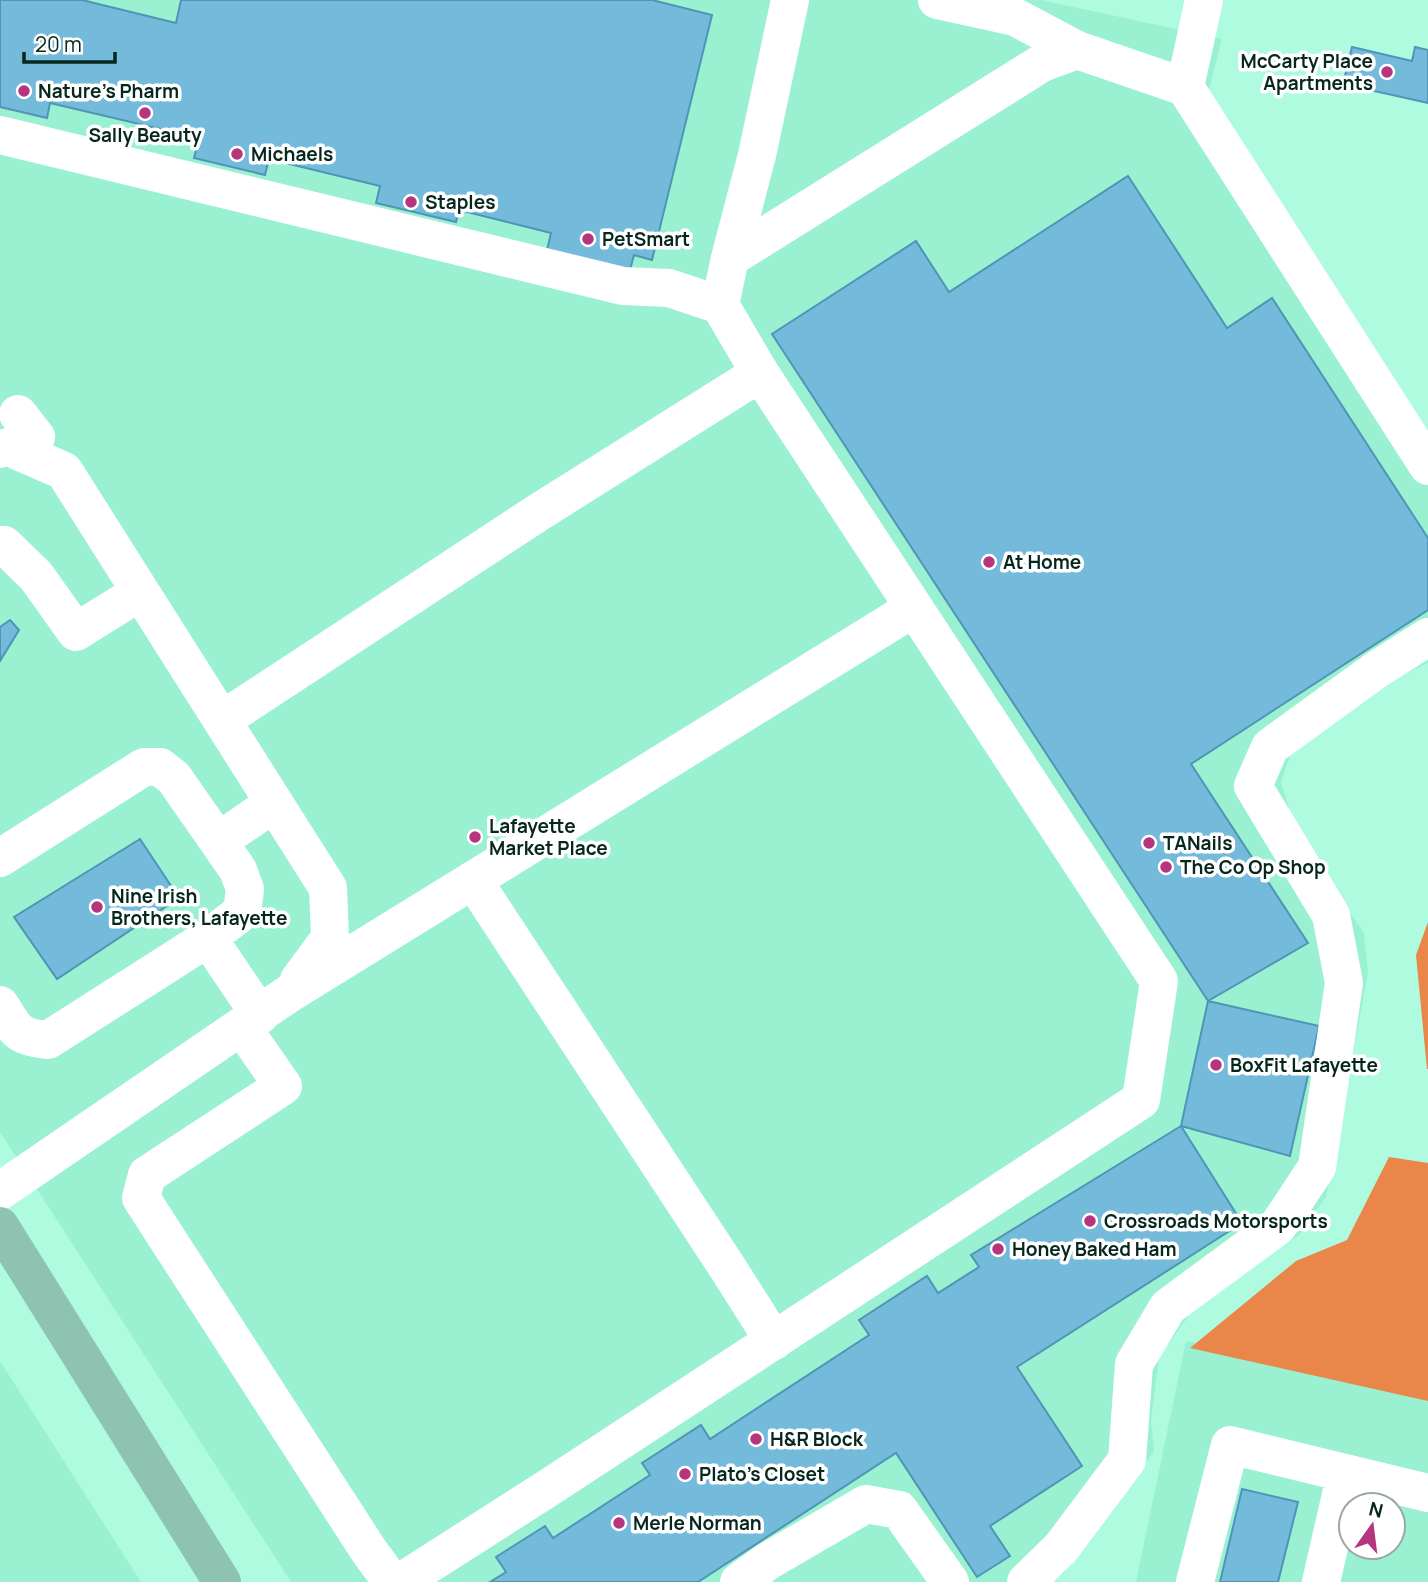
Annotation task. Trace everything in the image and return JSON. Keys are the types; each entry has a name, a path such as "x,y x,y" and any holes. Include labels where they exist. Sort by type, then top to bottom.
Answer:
{"main road":[{"path":"0,1226 222,1582"}],"lane":[{"path":"720,305 757,155 790,0"},
{"path":"937,0 1015,17 1077,51 1185,88 1428,466"},
{"path":"1185,88 1204,0"},
{"path":"730,258 1042,63 1077,51"},
{"path":"0,135 623,286 669,288 720,305 760,373 1159,981 1141,1100 401,1582"},
{"path":"222,720 539,512 760,373"},
{"path":"14,452 36,437 19,414"},
{"path":"14,452 64,471 328,888 330,938 290,993"},
{"path":"0,545 4,545 36,576 76,632 140,592"},
{"path":"0,1191 290,993 914,608"},
{"path":"1026,1582 1061,1548 1128,1460 1134,1364 1168,1307 1278,1226 1317,1167 1344,982 1331,915 1253,786 1270,747 1376,670 1428,637"},
{"path":"0,858 144,766 160,767 174,778 219,841 238,870 245,890 242,912 208,938 48,1040 28,1038 16,1030 0,1005"},
{"path":"219,841 274,803"},
{"path":"473,880 774,1341"},
{"path":"208,938 283,1086 147,1175 141,1198 369,1551 392,1582"},
{"path":"1195,1582 1230,1445 1428,1493"},
{"path":"1321,1582 1346,1473"},
{"path":"739,1582 768,1561 866,1504 899,1510 950,1582"}],"shaded area":[{"path":"0,0 1041,0 1222,39 1206,102 1428,435 1428,663 1395,679 1294,744 1281,782 1298,838 1364,933 1368,973 1326,1197 1299,1235 1197,1304 1159,1357 1151,1420 1154,1451 1064,1573 1050,1582 291,1582 0,1132"},
{"path":"1428,922 1428,1069 1427,1069 1416,955"},
{"path":"1389,1157 1428,1163 1428,1401 1190,1348 1296,1261 1347,1240"},
{"path":"1186,1341 1428,1395 1428,1582 1136,1582"},
{"path":"0,1361 141,1582 0,1582"}],"building":[{"path":"0,0 82,0 176,23 181,0 652,0 712,15 652,260 634,255 630,270 547,250 551,233 459,210 456,222 376,203 380,186 269,159 265,175 194,158 199,138 50,103 47,118 0,107"},
{"name":"McCarty Place Apartments","path":"1352,47 1412,61 1415,47 1428,50 1428,103 1343,84"},
{"path":"1128,176 1227,328 1272,298 1428,538 1428,610 1191,764 1308,943 1208,1001 772,334 916,241 949,292"},
{"path":"10,620 19,630 0,661 0,627"},
{"name":"Nine Irish Brothers, Lafayette","path":"140,839 179,898 57,979 14,917"},
{"path":"1208,1001 1319,1026 1290,1156 1181,1126"},
{"path":"1181,1126 1242,1223 1017,1367 1082,1466 990,1526 1010,1556 977,1577 896,1453 698,1582 490,1582 506,1572 496,1557 545,1526 553,1538 650,1475 642,1463 701,1425 710,1439 869,1335 859,1320 927,1276 938,1293 979,1267 971,1255"},
{"path":"1242,1489 1298,1502 1278,1582 1220,1582"}],"place":[{"name":"McCarty Place Apartments","path":"1387,72"},
{"name":"Nature's Pharm","path":"24,91"},
{"name":"Sally Beauty","path":"145,113"},
{"name":"Michaels","path":"237,154"},
{"name":"Staples","path":"411,202"},
{"name":"PetSmart","path":"588,239"},
{"name":"At Home","path":"989,562"},
{"name":"Lafayette Market Place","path":"475,837"},
{"name":"TANails","path":"1149,843"},
{"name":"The Co Op Shop","path":"1166,867"},
{"name":"Nine Irish Brothers, Lafayette","path":"97,907"},
{"name":"BoxFit Lafayette","path":"1216,1065"},
{"name":"Crossroads Motorsports","path":"1090,1221"},
{"name":"Honey Baked Ham","path":"998,1249"},
{"name":"H&R Block","path":"756,1439"},
{"name":"Plato's Closet","path":"685,1474"},
{"name":"Merle Norman","path":"619,1523"}]}
